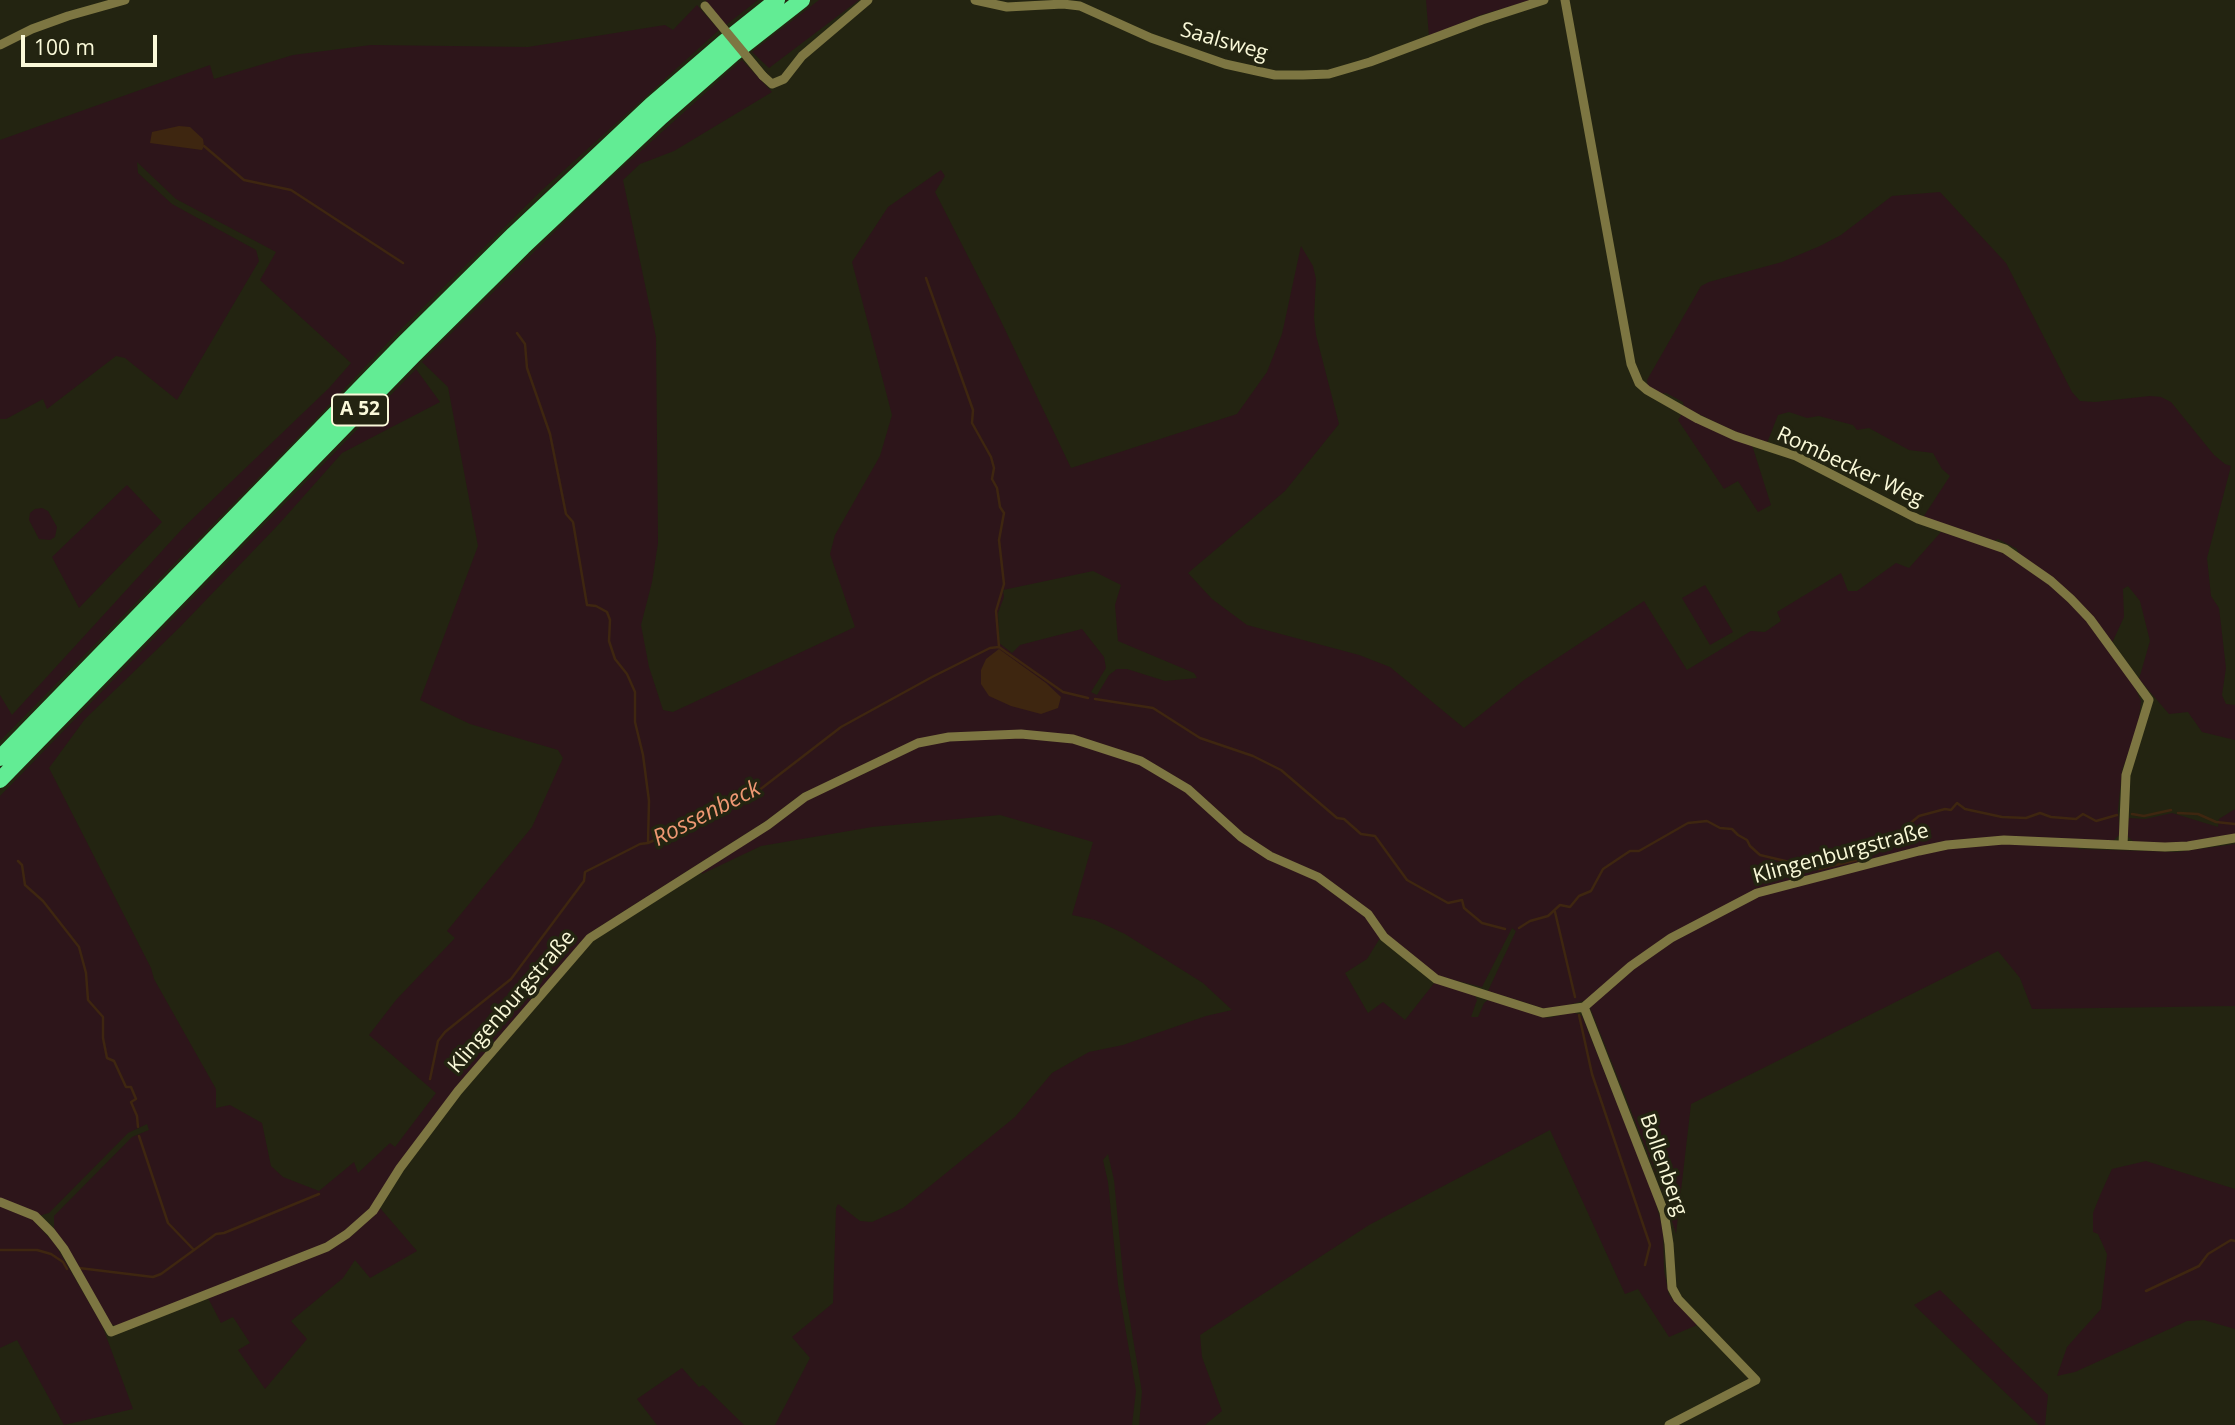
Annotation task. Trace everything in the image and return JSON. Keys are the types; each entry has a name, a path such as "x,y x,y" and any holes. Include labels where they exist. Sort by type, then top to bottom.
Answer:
{"highway":[{"name":"A 52","path":"0,758 404,343 514,234 651,105 777,0"},
{"name":"A 52","path":"0,780 404,365 523,247 661,117 733,54 802,0"}],"street":[{"path":"0,45 32,29 68,16 125,0"},
{"path":"702,3 772,84 784,79 802,56 868,0"},
{"name":"Saalsweg","path":"975,0 1007,7 1063,4 1080,6 1151,38 1225,64 1275,75 1329,74 1544,0"},
{"name":"Rombecker Weg","path":"1566,0 1631,364 1639,383 1698,419 1735,436 1808,461 1917,519 2006,550 2051,580 2071,599 2090,619 2149,700 2126,775 2123,845"},
{"name":"Klingenburgstraße","path":"0,1202 35,1216 51,1232 64,1249 111,1332 327,1247 348,1234 373,1211 400,1168 458,1091 590,938 768,825 805,797 918,743 950,737 1021,734 1073,739 1140,761 1188,789 1241,837 1270,856 1318,877 1368,914 1384,937 1436,979 1543,1013 1584,1007 1631,966 1671,938 1757,893 1947,845 2004,840 2188,846 2235,838"},
{"name":"Bollenberg","path":"1584,1007 1664,1213 1672,1288 1678,1299 1756,1380 1670,1425"}],"shaded area":[{"path":"705,0 758,0 726,25"},
{"path":"819,0 859,0 769,68 752,52"},
{"path":"1426,0 1531,0 1481,15 1429,36"},
{"path":"697,5 719,30 541,191 395,335 0,741 0,695 12,715 183,528 329,388 351,363 260,280 276,252 176,199 137,162 138,173 172,204 256,250 259,261 177,400 125,358 116,356 47,409 43,399 6,419 0,419 0,140 210,65 214,79 293,55 371,45 528,47 665,25 673,30"},
{"path":"742,60 772,92 674,151 640,164 623,180 656,337 658,543 641,625 649,667 663,710 673,712 855,627 830,554 835,535 880,456 892,415 852,262 888,207 941,170 945,176 935,192 999,317 1071,468 1237,414 1267,372 1282,334 1301,246 1313,266 1316,279 1316,335 1339,424 1285,491 1188,573 1212,599 1247,625 1359,655 1390,667 1464,728 1524,680 1644,601 1687,670 1751,631 1765,632 1781,621 1777,612 1841,573 1848,591 1857,591 1896,563 1909,568 1941,532 1991,547 2026,565 2050,583 2087,621 2134,685 2141,701 2138,727 2122,770 2118,810 2120,834 2113,841 2082,840 2078,849 2177,852 2235,844 2235,1006 2032,1009 2020,978 1998,951 1691,1104 1676,1234 1662,1189 1587,1000 1549,1010 1488,991 1516,931 1512,928 1482,987 1438,976 1385,934 1372,914 1315,880 1367,918 1380,938 1367,959 1345,973 1368,1013 1383,1002 1405,1020 1435,982 1474,993 1477,1000 1471,1017 1478,1017 1484,1003 1489,999 1548,1018 1573,1012 1582,1016 1653,1193 1663,1229 1664,1270 1669,1295 1697,1325 1669,1337 1638,1289 1625,1294 1550,1130 1369,1225 1200,1335 1202,1357 1222,1411 1205,1425 1139,1425 1142,1392 1124,1285 1114,1180 1108,1154 1103,1160 1108,1182 1118,1285 1136,1391 1132,1425 775,1425 810,1358 792,1337 833,1303 838,1204 860,1221 872,1222 903,1208 1015,1117 1052,1073 1089,1052 1123,1045 1206,1016 1232,1010 1203,983 1125,934 1095,920 1072,915 1093,842 1000,815 872,827 761,846 702,874 701,870 807,800 874,769 869,764 803,793 766,821 588,934 456,1087 370,1209 352,1227 327,1243 118,1327 109,1323 54,1228 54,1216 132,1137 149,1130 147,1124 128,1133 49,1213 31,1218 55,1244 102,1325 133,1409 64,1425 17,1340 0,1348 0,796 416,369 440,402 342,453 279,524 179,628 85,719 49,768 151,968 154,979 216,1089 216,1108 230,1105 262,1123 271,1166 283,1177 319,1191 354,1162 358,1173 390,1143 395,1147 436,1093 369,1035 396,1000 455,938 447,931 532,827 563,758 558,750 470,724 420,700 478,546 448,387 422,362 593,194","holes":["1093,571 1121,585 1115,605 1118,641 1194,673 1197,678 1165,681 1127,669 1117,669 1109,675 1097,695 1091,692 1106,668 1104,657 1082,629 1020,645 1012,653 999,643 998,613 1004,597 1003,590"]},
{"path":"179,126 190,127 203,139 202,150 150,143 152,132"},
{"path":"1940,192 2006,263 2072,392 2080,401 2161,397 2171,402 2214,455 2231,466 2207,558 2211,596 2219,608 2226,668 2222,695 2226,704 2235,705 2235,740 2202,732 2188,712 2169,714 2139,679 2150,641 2140,601 2128,586 2123,589 2124,617 2112,643 2019,554 2017,549 1998,539 1994,541 1922,519 1950,476 1942,469 1933,453 1909,450 1869,428 1857,430 1853,425 1819,416 1807,418 1789,412 1778,415 1767,443 1736,432 1684,407 1683,402 1666,393 1660,394 1648,386 1647,380 1701,286 1782,262 1820,246 1841,235 1892,196"},
{"path":"1682,414 1752,445 1771,505 1758,512 1738,481 1724,489 1678,420"},
{"path":"127,485 162,522 79,608 52,557"},
{"path":"42,508 48,511 57,527 55,537 50,540 39,539 29,520 30,513"},
{"path":"1705,585 1733,632 1710,645 1682,598"},
{"path":"999,649 1061,697 1058,708 1041,714 1011,706 989,696 981,684 981,670 986,659"},
{"path":"2235,809 2235,834 2176,844 2134,842 2126,835 2129,818 2145,819 2172,813 2218,827 2219,819"},
{"path":"2146,1161 2235,1189 2235,1329 2204,1320 2187,1321 2075,1372 2057,1376 2067,1347 2101,1309 2107,1254 2098,1234 2093,1232 2093,1213 2101,1193 2112,1169"},
{"path":"380,1208 417,1251 370,1278 355,1260 343,1278 291,1321 307,1339 265,1389 238,1350 250,1343 233,1317 221,1323 208,1298 329,1250 354,1234"},
{"path":"1940,1290 2048,1395 2045,1425 2039,1425 1914,1305"},
{"path":"682,1368 699,1387 703,1385 744,1425 657,1425 637,1399"}],"waterway":[{"path":"204,146 244,180 291,190 403,263"},
{"path":"926,278 973,410 972,423 991,457 994,468 992,479 1004,513 999,540 1004,584 996,611 999,647"},
{"path":"517,333 525,344 527,368 550,434 566,514 573,522 587,605 607,612 610,620 609,641 615,659 627,674 635,692 635,722 643,755 649,801 648,843"},
{"name":"Rossenbeck","path":"430,1079 438,1041 445,1032 511,979 584,881 585,872 640,844 648,843 749,798 841,727 990,648 999,647 1063,692 1088,698"},
{"name":"Rossenbeck","path":"1095,699 1153,708 1200,738 1253,756 1281,770 1337,818 1344,819 1361,834 1375,836 1407,880 1448,903 1462,900 1464,908 1482,923 1505,929"},
{"name":"Rossenbeck","path":"1519,928 1530,921 1548,916 1560,905 1570,907 1579,896 1591,891 1603,869 1630,851 1639,851 1688,823 1707,821 1720,828 1732,829 1747,840 1760,855 1819,869 1857,860 1866,852 1881,847 1919,816 1951,810 1957,803 1965,809 2002,817 2026,818 2040,813 2051,817 2076,819 2083,814 2096,821 2117,815"},
{"name":"Rossenbeck","path":"2132,814 2144,816 2171,810"},
{"name":"Rossenbeck","path":"2178,813 2198,814 2216,822 2235,824"},
{"path":"18,861 22,865 25,885 43,901 79,947 86,973 88,1000 103,1017 107,1058 114,1061 126,1087 131,1087 136,1099 131,1102 138,1127"},
{"path":"1555,912 1575,997"},
{"path":"1579,1015 1592,1074 1650,1245 1645,1265"},
{"path":"139,1136 168,1223 194,1250"},
{"name":"Rossenbeck","path":"79,1268 153,1277 216,1234 319,1194"},
{"path":"2146,1291 2199,1266 2208,1254 2231,1240 2235,1241"},
{"name":"Rossenbeck","path":"0,1250 37,1250 51,1254 63,1262 67,1269"}]}
